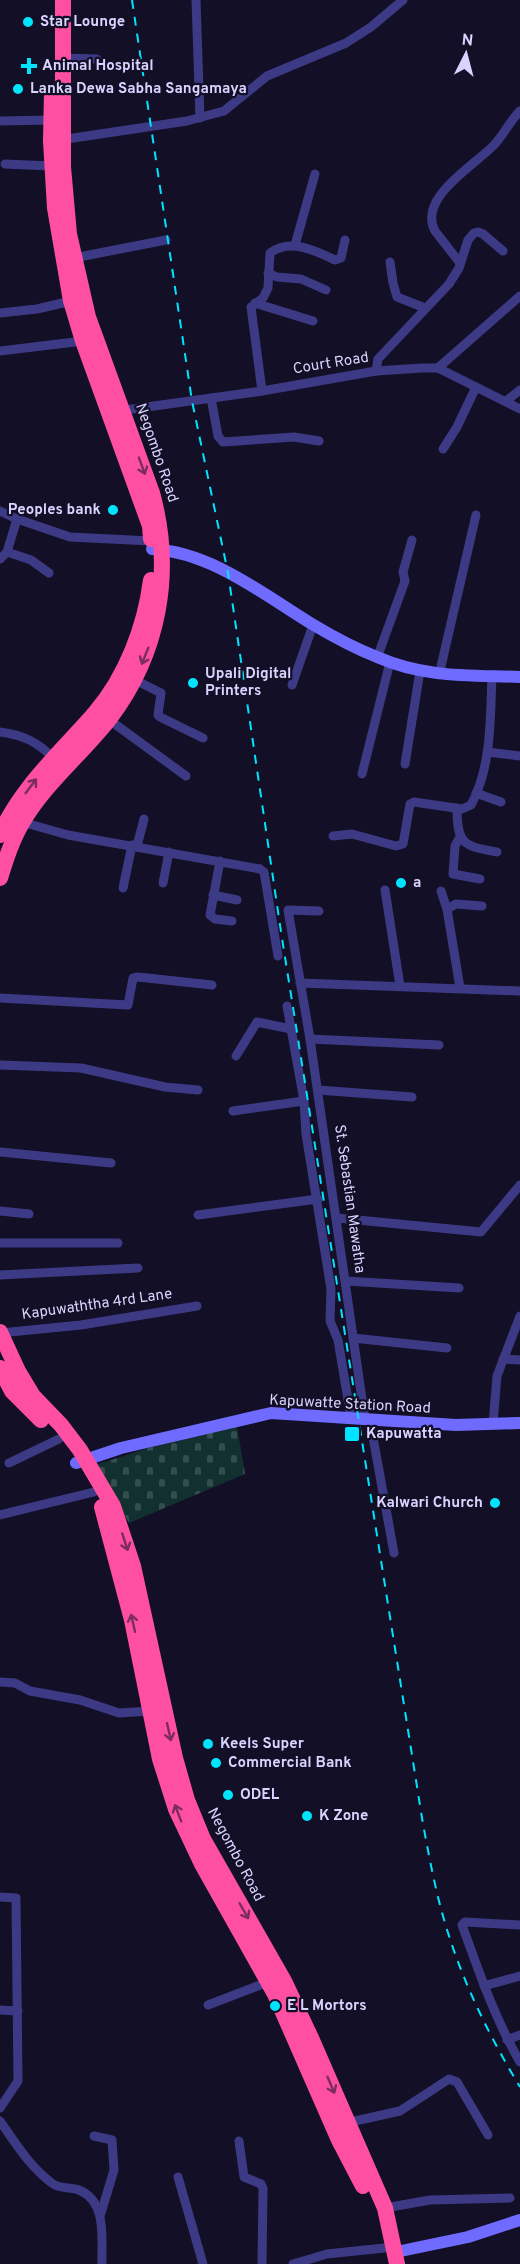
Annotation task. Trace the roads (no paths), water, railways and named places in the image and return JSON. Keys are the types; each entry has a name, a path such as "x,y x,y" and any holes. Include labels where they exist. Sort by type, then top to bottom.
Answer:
{"highway":[{"name":"Negombo Road","path":"53,0 50,120 57,141 74,258 88,317 116,411"},
{"name":"Negombo Road","path":"7,825 53,781 108,719 135,680 151,642 157,618 159,519 152,493 83,340 58,236 51,166 57,141 63,0"},
{"name":"Negombo Road","path":"0,878 10,849 7,825 30,786 96,712 129,659 149,594 157,546"},
{"name":"Negombo Road","path":"0,1332 18,1371 33,1396 61,1425 113,1506 133,1566 175,1758 194,1818 203,1839 284,1981 311,2038 346,2123 385,2208 391,2257"},
{"name":"Negombo Road","path":"0,1368 6,1394 82,1461 104,1510 132,1620 167,1785 186,1834 292,2028 339,2140 366,2191 391,2257"}],"street":[{"path":"196,0 200,118"},
{"path":"57,141 200,118 224,111 267,76 346,43 371,27 403,0"},
{"path":"62,58 97,59"},
{"path":"460,263 432,226 432,213 437,199 453,181 495,144 520,111"},
{"path":"0,121 50,120"},
{"path":"5,164 51,166"},
{"path":"295,245 315,174"},
{"path":"376,372 378,359 449,284 468,240 474,233 483,234 502,251"},
{"path":"74,258 166,240"},
{"path":"262,391 251,307 263,298 268,288 270,253 283,246 295,245 335,260 341,258 345,240"},
{"path":"390,262 397,297 425,308"},
{"path":"268,273 277,277 301,279 326,290"},
{"path":"520,296 438,368 520,409"},
{"path":"0,313 37,309 72,301"},
{"path":"255,303 313,321"},
{"path":"0,351 83,340"},
{"name":"Court Road","path":"116,411 262,391 376,372 438,368"},
{"path":"443,449 457,427 476,387"},
{"path":"506,401 520,390"},
{"path":"211,398 218,436 223,442 294,437 319,441"},
{"path":"0,511 70,537 157,546 184,555 228,573 313,625 377,658 440,675 520,677"},
{"path":"440,675 477,515"},
{"path":"17,519 4,556 31,560 49,573"},
{"path":"377,658 405,581 403,572 412,540"},
{"path":"292,685 313,625"},
{"path":"362,774 390,662"},
{"path":"405,764 420,671"},
{"path":"333,836 352,834 396,846 403,844 410,804 414,802 457,808 471,805 487,752 492,676"},
{"path":"135,680 161,693 158,715 160,717 203,738"},
{"path":"108,719 124,733 186,776"},
{"path":"0,732 27,737 43,747 53,758"},
{"path":"487,752 520,756"},
{"path":"476,794 501,802"},
{"path":"457,808 460,837 465,843 497,852"},
{"path":"123,888 144,819"},
{"path":"7,825 220,861 264,872 278,956"},
{"path":"460,837 455,846 453,874 480,879"},
{"path":"164,883 169,852"},
{"path":"220,861 210,915 215,919 232,921"},
{"path":"385,890 400,986"},
{"path":"441,891 447,909 460,988"},
{"path":"213,895 237,900"},
{"path":"447,909 456,904 482,906"},
{"name":"St. Sebastian Mawatha","path":"319,910 288,910 318,1089 353,1338 394,1553"},
{"path":"0,998 128,1005 133,978 212,985"},
{"path":"300,983 520,991"},
{"path":"287,1006 304,1101 306,1134 331,1289 330,1321 338,1340 351,1418"},
{"path":"236,1056 257,1022 291,1029"},
{"path":"310,1039 439,1045"},
{"path":"0,1065 81,1068 165,1087 198,1090"},
{"path":"318,1089 412,1097"},
{"path":"233,1112 304,1101"},
{"path":"0,1152 111,1162"},
{"path":"337,1218 481,1232 520,1185"},
{"path":"198,1215 318,1199"},
{"path":"0,1211 29,1214"},
{"path":"0,1243 118,1243"},
{"path":"0,1275 138,1268"},
{"path":"346,1281 459,1288"},
{"name":"Kapuwaththa 4rd Lane","path":"0,1332 81,1324 197,1306"},
{"path":"493,1424 497,1376 520,1316"},
{"path":"353,1338 447,1348"},
{"path":"503,1359 520,1360"},
{"name":"Kapuwatte Station Road","path":"82,1461 121,1448 271,1413 456,1425 520,1423"},
{"path":"9,1463 59,1439"},
{"path":"0,1515 94,1492"},
{"path":"0,1682 15,1683 30,1691 80,1700 119,1713 151,1711"},
{"path":"0,1897 16,1898 18,2011 18,2081 0,2108"},
{"path":"520,1925 465,1922 462,1925 484,1986 507,2040 520,2062"},
{"path":"484,1986 520,1976"},
{"path":"208,2005 268,1982"},
{"path":"0,2010 18,2011"},
{"path":"507,2040 520,2035"},
{"path":"346,2123 400,2111 449,2079 457,2082 488,2135"},
{"path":"0,2121 27,2161 41,2174 55,2186 77,2189 85,2193 97,2205 100,2213 102,2264"},
{"path":"94,2136 112,2140 114,2170 100,2213"},
{"path":"239,2141 244,2177 261,2184 263,2189 262,2264"},
{"path":"178,2177 203,2264"},
{"path":"385,2208 430,2200 510,2198"},
{"path":"293,2264 327,2254 391,2257 468,2237 520,2220"}],"railway":[{"path":"132,0 192,401 228,573 281,932 422,1818 440,1904 466,1983 486,2026 520,2087"}],"place":[{"name":"Star Lounge","path":"28,22"},
{"name":"Animal Hospital","path":"29,66"},
{"name":"Lanka Dewa Sabha Sangamaya","path":"18,89"},
{"name":"Peoples bank","path":"113,510"},
{"name":"Upali Digital Printers","path":"193,683"},
{"name":"a","path":"401,883"},
{"name":"Kapuwatta","path":"352,1434"},
{"name":"Kalwari Church","path":"495,1503"},
{"name":"Keels Super","path":"208,1744"},
{"name":"Commercial Bank","path":"216,1763"},
{"name":"ODEL","path":"228,1795"},
{"name":"K Zone","path":"307,1816"},
{"name":"E L Mortors","path":"275,2006"}]}
